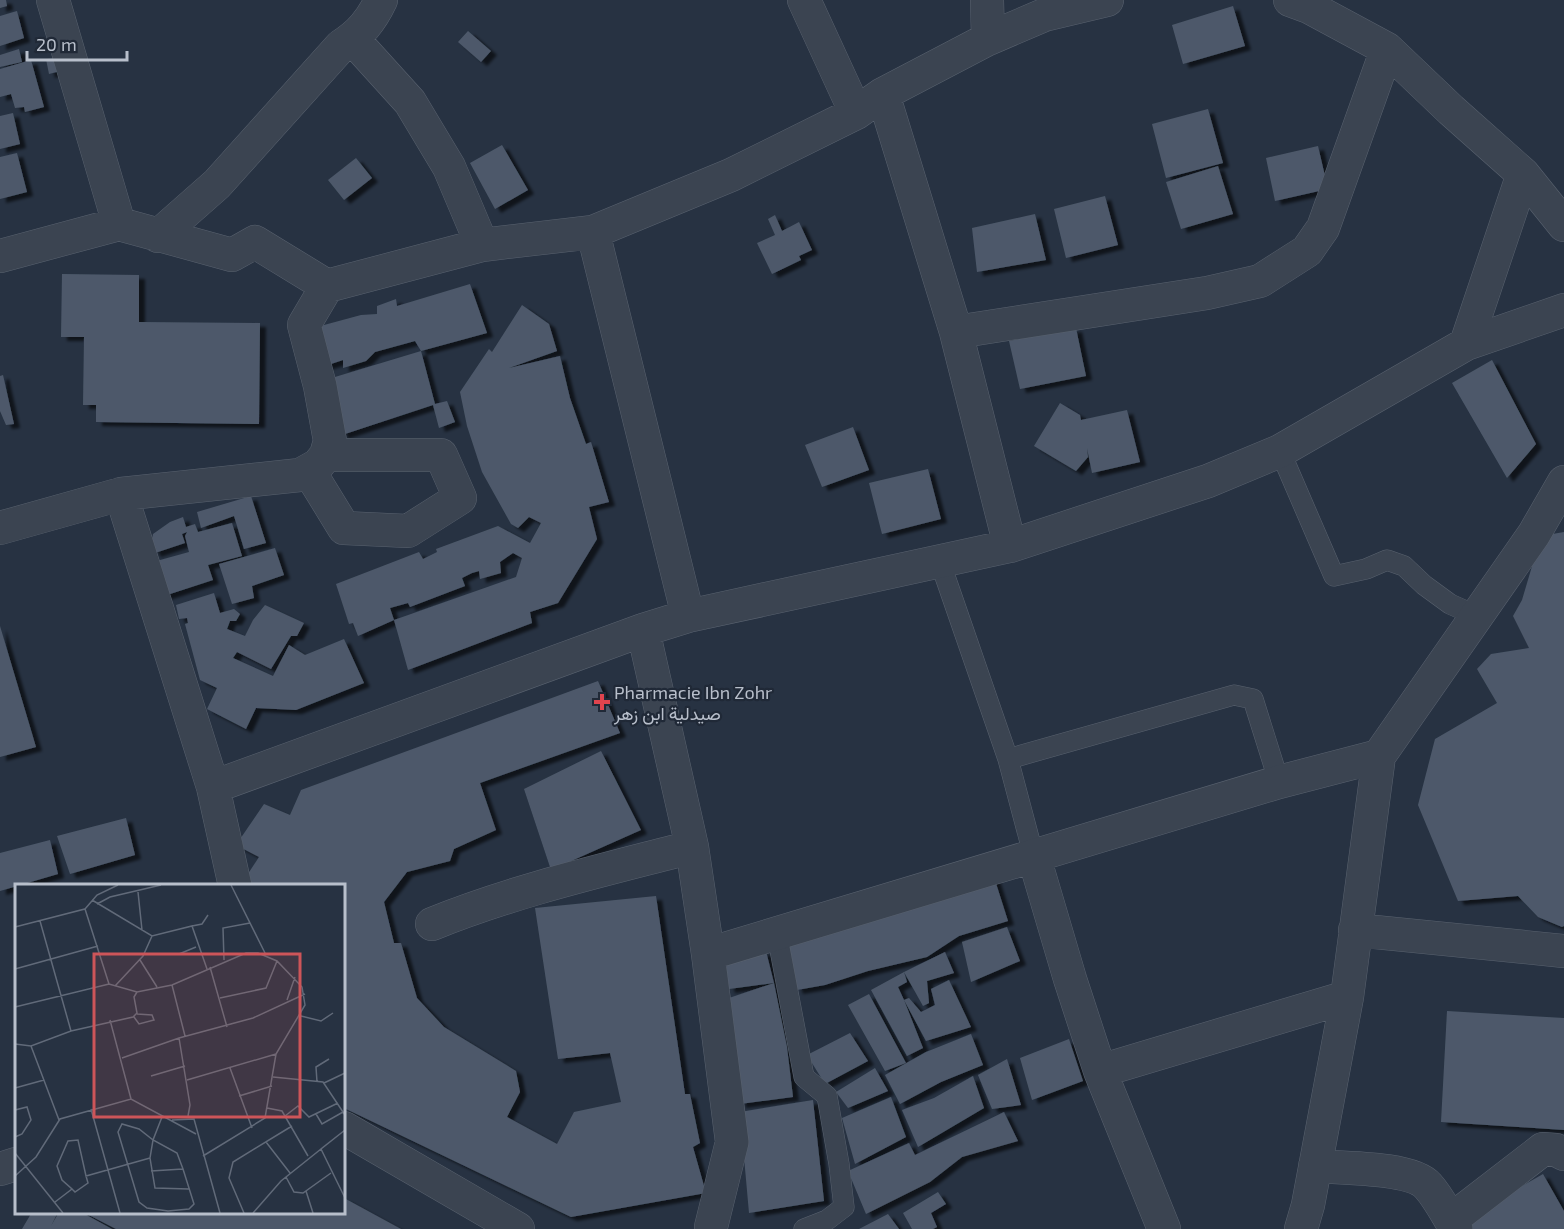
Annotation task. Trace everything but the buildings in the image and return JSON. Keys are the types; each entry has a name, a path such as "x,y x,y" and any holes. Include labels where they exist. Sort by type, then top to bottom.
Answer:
{"street":[{"path":"53,0 119,224"},
{"path":"159,236 217,184 341,46 363,30 381,0"},
{"path":"804,0 856,113"},
{"path":"987,0 988,39"},
{"path":"0,528 121,495 300,475 318,463 330,441 320,386 304,326 327,286 482,244 593,232 730,175 856,113 883,94 988,39 1044,15 1107,0"},
{"path":"1302,2 1388,50 1450,110 1523,174 1564,225"},
{"path":"352,38 410,102 449,167 482,244"},
{"path":"956,332 1207,293 1260,281 1307,251 1323,228 1388,50"},
{"path":"883,94 956,332 1010,546"},
{"path":"1466,344 1523,174"},
{"path":"0,256 119,224 232,255 255,242 327,286"},
{"path":"593,232 688,616"},
{"path":"213,787 643,630 688,616 1010,546 1208,481 1280,451 1466,344 1564,310"},
{"path":"1301,1229 1347,997 1379,756 1534,534 1564,482"},
{"path":"121,495 213,787 235,884"},
{"path":"643,630 692,847 732,1142 710,1228"},
{"path":"708,954 1034,858 1279,782 1379,756"},
{"path":"432,924 481,904 526,890 692,847"},
{"path":"1034,858 1070,979 1101,1071 1164,1229"},
{"path":"1355,930 1564,951"},
{"path":"1101,1071 1347,997"},
{"path":"345,1129 518,1229"},
{"path":"1315,1166 1390,1171 1409,1176 1427,1184 1453,1224 1543,1149 1556,1150 1564,1154"},
{"path":"0,1169 15,1164"}],"lane":[{"path":"1280,451 1334,576 1366,569 1387,560 1404,566 1441,598 1477,616"},
{"path":"940,562 1008,759 1034,858"},
{"path":"1008,759 1234,694 1253,699 1279,782"},
{"path":"777,934 804,1077 827,1096 844,1207 827,1220 804,1229"}],"place":[{"name":"Pharmacie Ibn Zohr صيدلية ابن زهر","path":"602,702"}]}
